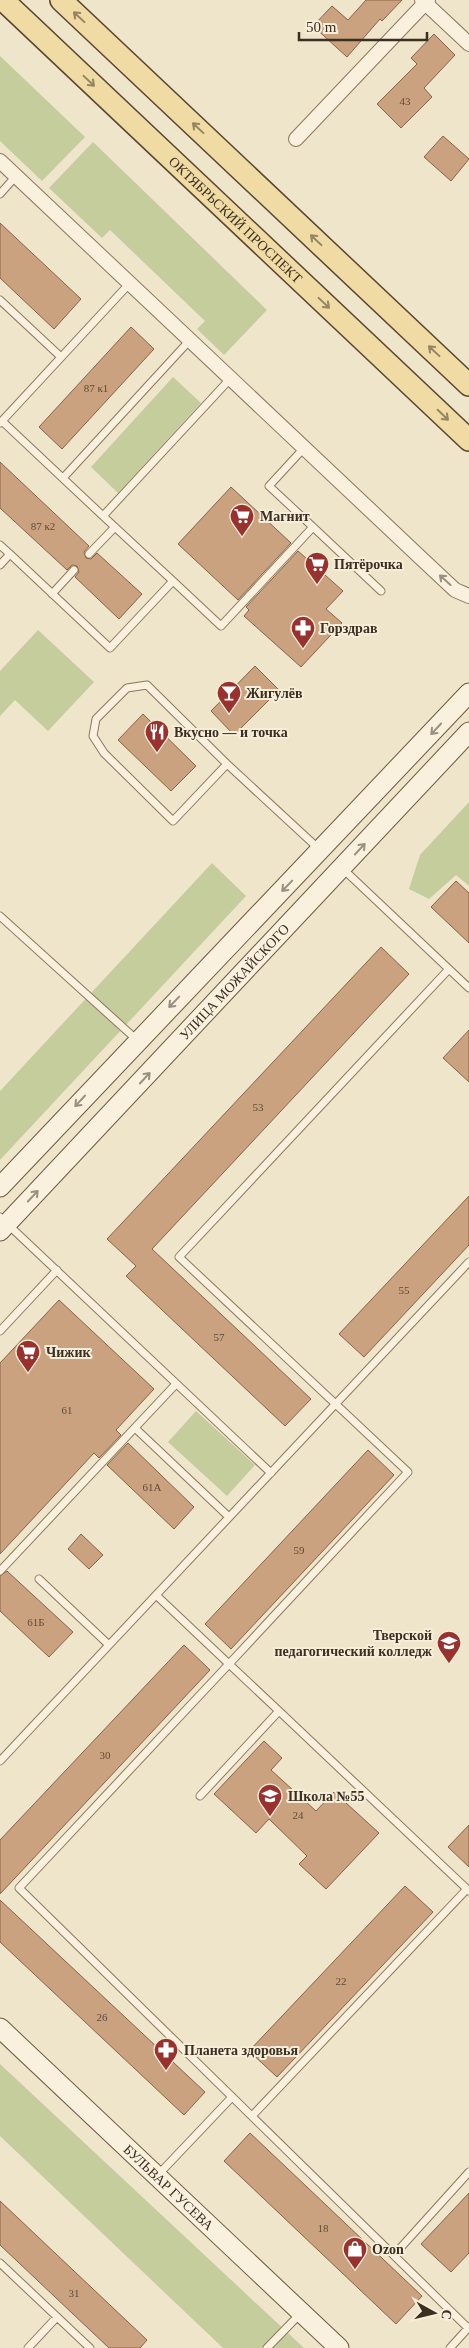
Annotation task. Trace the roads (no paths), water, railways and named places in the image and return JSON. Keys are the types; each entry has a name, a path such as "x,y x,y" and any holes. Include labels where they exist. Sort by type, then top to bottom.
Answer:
{"main road":[{"name":"ОКТЯБРЬСКИЙ ПРОСПЕКТ","path":"3,0 469,440"},
{"path":"61,0 469,385"},
{"name":"УЛИЦА МОЖАЙСКОГО","path":"0,1186 137,1040 321,851 469,693"},
{"name":"УЛИЦА МОЖАЙСКОГО","path":"2,1224 342,868 469,732"},
{"name":"БУЛЬВАР ГУСЕВА","path":"0,2028 339,2348"}],"street":[{"path":"296,139 425,1 469,44"},
{"path":"0,161 455,590 469,596"}],"lane":[{"path":"0,194 16,176"},
{"path":"130,283 1,422 222,626 313,527"},
{"path":"0,300 61,357"},
{"path":"62,478 190,340"},
{"path":"103,516 230,378"},
{"path":"304,448 269,486 381,591"},
{"path":"90,554 115,526"},
{"path":"0,545 110,648 173,581"},
{"path":"0,564 10,554"},
{"path":"52,594 74,570"},
{"path":"227,764 173,821 104,753 93,736 96,719 127,688 147,685 227,764 321,851"},
{"path":"342,868 469,988"},
{"path":"0,916 137,1040"},
{"path":"449,969 179,1257 408,1472 19,1888 469,2328 450,2348"},
{"path":"2,1224 56,1270 271,1473"},
{"path":"0,1761 469,1262"},
{"path":"0,1330 56,1270"},
{"path":"0,1572 176,1384"},
{"path":"135,1428 229,1517"},
{"path":"39,1579 109,1645"},
{"path":"156,1595 468,1890 252,2116"},
{"path":"200,1796 279,1711"},
{"path":"157,2176 232,2097"},
{"path":"394,2255 469,2172"},
{"path":"0,2263 90,2348"},
{"path":"268,2348 302,2313"},
{"path":"28,2348 57,2317"}],"place":[{"name":"Магнит","path":"242,537"},
{"name":"Пятёрочка","path":"317,585"},
{"name":"Горздрав","path":"303,649"},
{"name":"Жигулёв","path":"229,714"},
{"name":"Вкусно — и точка","path":"157,753"},
{"name":"Чижик","path":"28,1373"},
{"name":"Тверской педагогический колледж","path":"449,1664"},
{"name":"Школа №55","path":"270,1817"},
{"name":"Планета здоровья","path":"166,2071"},
{"name":"Ozon","path":"355,2270"}]}
